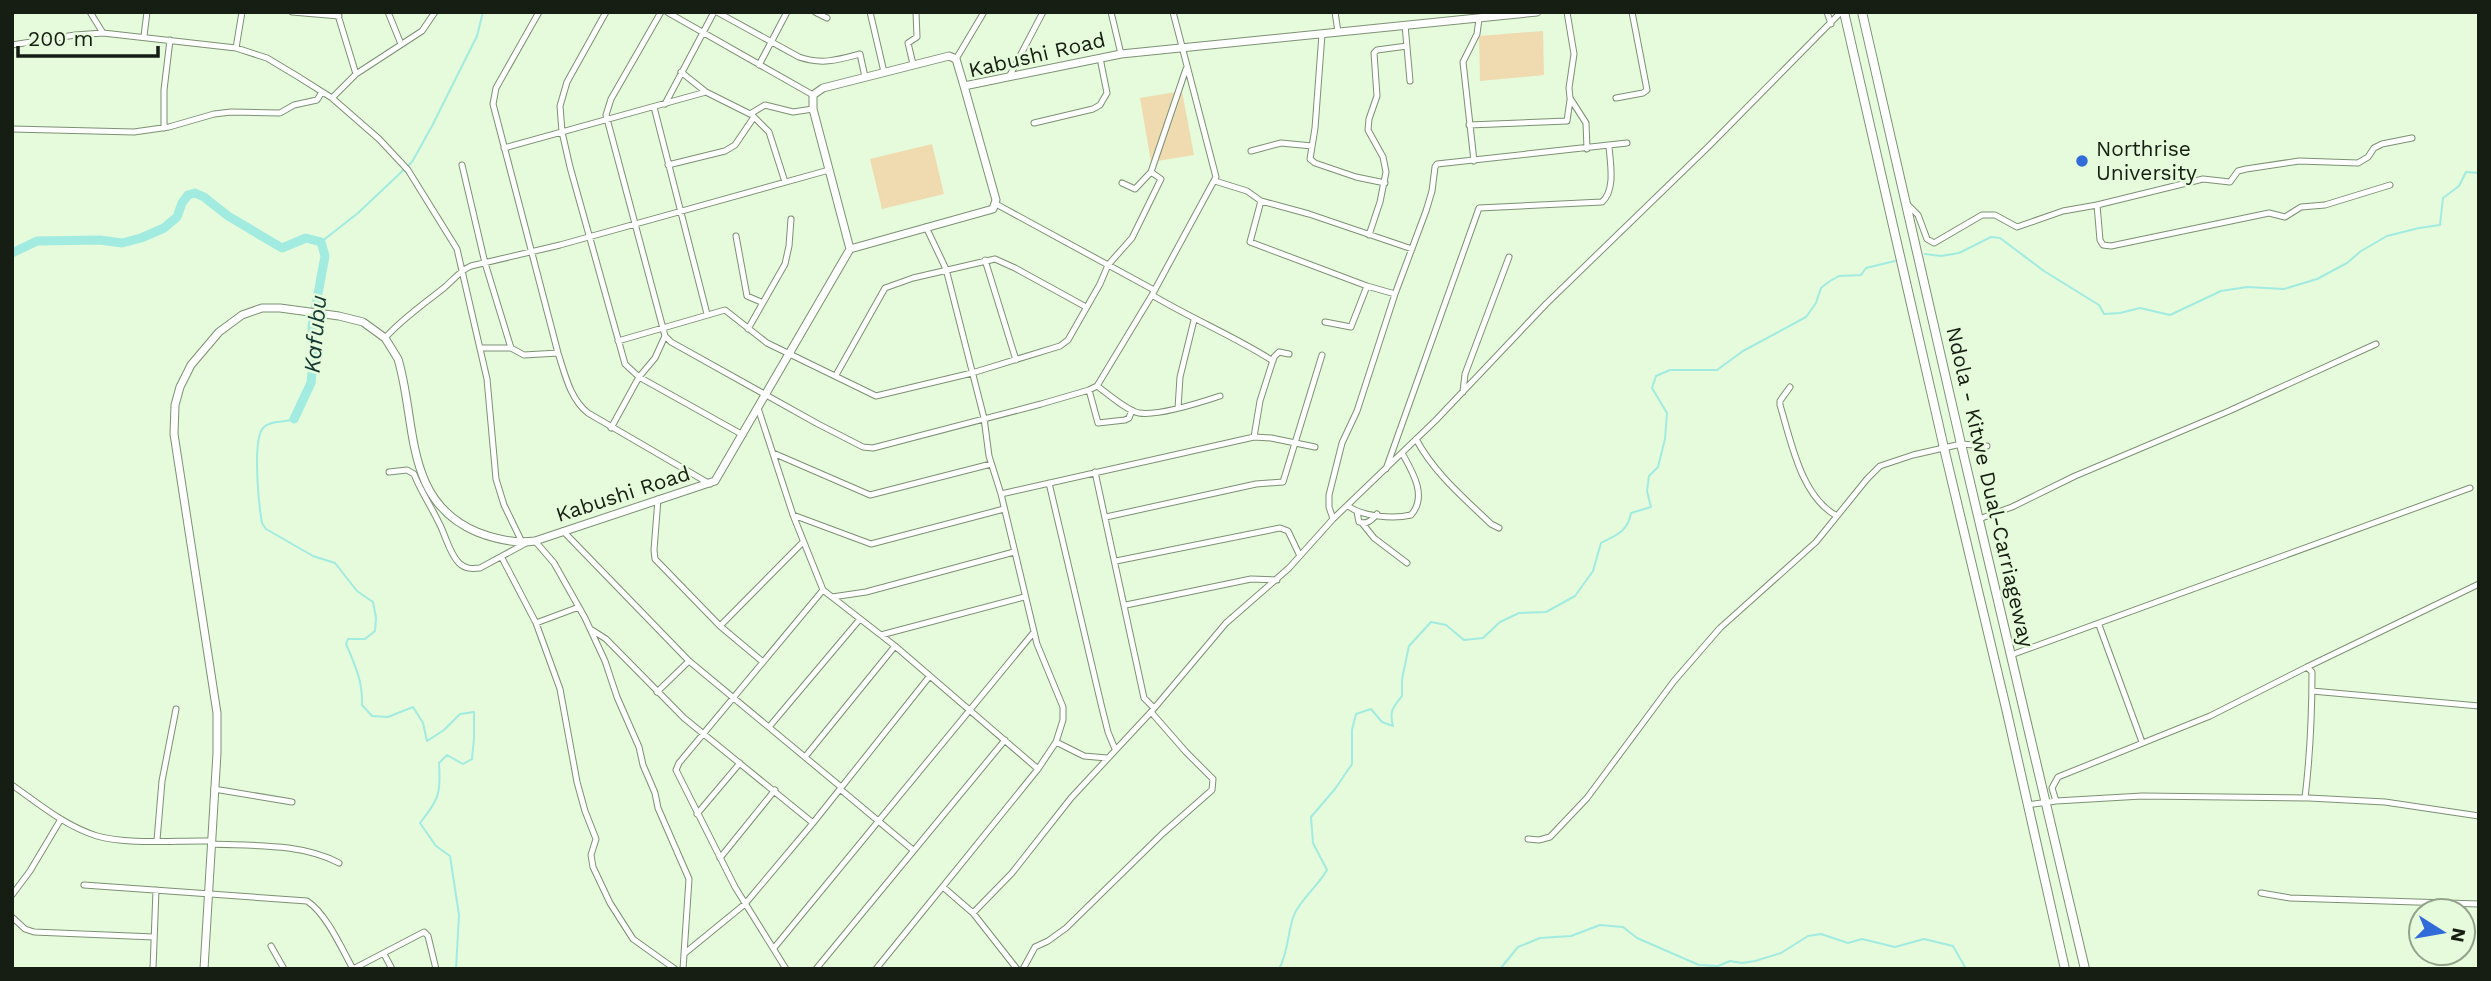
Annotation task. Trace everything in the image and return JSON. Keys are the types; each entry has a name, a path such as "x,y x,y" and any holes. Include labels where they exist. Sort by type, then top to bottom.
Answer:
{"highway":[{"name":"Ndola - Kitwe Dual-Carriageway","path":"1842,12 2065,969"},
{"name":"Ndola - Kitwe Dual-Carriageway","path":"1862,12 2084,966"}],"main road":[{"name":"Kabushi Road","path":"996,204 964,86 1121,54 1537,12"},
{"path":"964,86 956,59 948,56 823,88 813,95 813,109 850,248 989,211 996,204"},
{"name":"Kabushi Road","path":"529,541 710,484 718,477 850,248"},
{"path":"204,969 218,753 217,713 174,434 175,405 191,365 230,323 242,315 262,308 320,313 363,322 385,338 394,350 401,368 413,444 435,507 469,528 501,539 529,541"}],"street":[{"path":"90,12 103,33"},
{"path":"144,36 147,12"},
{"path":"236,48 242,12"},
{"path":"292,12 338,14 356,74"},
{"path":"388,12 401,44"},
{"path":"332,98 356,74 422,31 435,12"},
{"path":"539,12 494,93 496,116 558,353 575,399 584,409 611,428 710,484"},
{"path":"606,12 562,91 560,106 562,132 625,365 639,377 743,435"},
{"path":"661,12 611,99 607,119 665,336 671,342 766,395 868,448 878,448 1097,386 1215,181 1214,163 1186,69 1173,12"},
{"path":"667,12 813,95"},
{"path":"665,104 715,12 813,61 826,62 860,54 865,77"},
{"path":"759,65 787,12"},
{"path":"815,12 827,18"},
{"path":"870,12 884,72"},
{"path":"913,64 908,43 917,37 916,12"},
{"path":"956,59 984,12"},
{"path":"1010,75 1043,12"},
{"path":"1111,12 1121,54"},
{"path":"1335,12 1338,32"},
{"path":"1469,125 1567,121 1570,114 1569,89 1574,54 1567,12"},
{"path":"1616,98 1643,93 1648,88 1632,12"},
{"path":"1827,12 1831,24"},
{"path":"973,913 1012,873 1060,811 1153,710 1226,623 1277,580 1333,519 1463,392 1546,304 1681,174 1842,12"},
{"path":"1474,161 1463,62 1476,34 1479,19"},
{"path":"1405,25 1410,81"},
{"path":"12,45 103,33 236,48 280,65 332,98 406,167 454,243 462,270 488,387 496,479 504,505 529,541 554,563 591,630 639,747 658,808 689,879 682,969"},
{"path":"1322,34 1311,161 1356,177 1385,183"},
{"path":"164,128 164,90 170,40"},
{"path":"1369,234 1386,172 1382,157 1368,130 1378,92 1374,55 1377,50 1407,46"},
{"path":"1034,123 1100,105 1107,93 1100,58"},
{"path":"1122,183 1135,189 1151,172 1186,69"},
{"path":"681,72 706,92 752,116 769,132 785,183"},
{"path":"12,129 134,132 164,128 214,114 280,113 294,105 317,100 322,92"},
{"path":"504,148 706,92"},
{"path":"1570,98 1586,123 1587,149"},
{"path":"668,165 724,151 735,145 752,116 765,105 793,112 813,109"},
{"path":"654,107 707,314"},
{"path":"1906,203 1918,215 1927,239 1934,243 1982,215 1995,215 2017,227 2063,211 2203,179 2230,182 2238,171 2246,169 2299,161 2358,163 2382,144 2412,138"},
{"path":"1251,151 1281,143 1312,146"},
{"path":"1333,519 1329,495 1342,443 1357,411 1395,294 1430,200 1437,164 1627,144"},
{"path":"1386,469 1479,208 1602,202 1610,188 1609,146"},
{"path":"462,165 485,262 511,348"},
{"path":"385,338 405,317 462,270 829,170"},
{"path":"618,341 725,310 748,330 788,355 836,375 876,396 1016,360 1064,344 1100,284 1108,265 1132,238 1160,181 1160,177 1151,172"},
{"path":"1215,181 1247,191 1261,201 1412,249"},
{"path":"2097,205 2100,240 2103,245 2110,246 2269,213 2285,216 2301,207 2325,205 2390,185"},
{"path":"1261,201 1250,242 1395,294"},
{"path":"996,204 1108,265 1194,320 1222,330 1273,361"},
{"path":"748,330 761,302 785,264 791,219"},
{"path":"876,969 1038,769 1056,742 1063,720 1063,707 1039,652 1024,597 1001,494 991,464 984,418 946,269 926,228"},
{"path":"736,236 747,296 761,302"},
{"path":"1463,392 1465,374 1509,257"},
{"path":"836,375 885,288 946,269 995,259 1086,307"},
{"path":"985,260 1016,360"},
{"path":"1325,322 1351,327 1367,286"},
{"path":"1178,408 1180,377 1194,320"},
{"path":"611,428 639,377 655,358 665,336"},
{"path":"1979,519 2012,507 2075,476 2229,411 2376,344"},
{"path":"481,348 511,348 524,355 558,353"},
{"path":"1254,438 1260,401 1273,361 1277,353 1289,354"},
{"path":"1106,517 1256,484 1283,482 1322,355"},
{"path":"1097,386 1132,410 1141,413 1178,408 1220,396"},
{"path":"1790,387 1780,405 1795,457 1821,506 1837,516"},
{"path":"1089,390 1098,423 1125,420 1129,418 1132,410"},
{"path":"758,408 793,515 823,590 895,646 1038,769"},
{"path":"1001,494 1254,438 1271,438 1315,447"},
{"path":"1416,439 1426,457 1453,487 1499,528"},
{"path":"1528,839 1550,837 1587,798 1674,681 1720,628 1805,552 1880,466 1961,444 1987,446"},
{"path":"773,453 870,495 991,464"},
{"path":"1348,506 1357,512 1400,517 1411,514 1417,508 1417,481 1402,453"},
{"path":"389,472 412,472 435,507 454,556 463,566 475,569 502,558 529,541"},
{"path":"1023,969 1035,947 1066,928 1162,834 1212,790 1213,779 1185,752 1144,698 1095,472"},
{"path":"1049,483 1101,704 1115,749"},
{"path":"2011,656 2470,488"},
{"path":"658,499 655,559 719,626 763,662"},
{"path":"793,515 871,544 1004,509"},
{"path":"1357,512 1359,522 1374,538 1407,563"},
{"path":"1362,523 1366,524 1377,514"},
{"path":"1116,561 1280,528 1288,531 1300,556"},
{"path":"563,531 689,661 913,849"},
{"path":"719,626 803,542"},
{"path":"832,597 866,592 1014,552"},
{"path":"502,558 536,623 559,689 579,789 596,839 591,855 593,867 610,903 634,939 675,969"},
{"path":"1126,606 1251,579 1277,580"},
{"path":"2056,800 2052,789 2058,777 2210,716 2479,584"},
{"path":"786,969 745,904 676,770 679,763 823,590"},
{"path":"881,635 1024,597"},
{"path":"536,623 579,607"},
{"path":"769,727 860,619"},
{"path":"2099,625 2142,742"},
{"path":"591,630 606,639 657,692 704,734 813,823"},
{"path":"774,948 1034,632"},
{"path":"806,757 895,646"},
{"path":"657,692 689,661"},
{"path":"2305,798 2311,754 2312,691 2312,672 2307,667"},
{"path":"685,953 745,904 929,677"},
{"path":"2312,691 2479,706"},
{"path":"157,840 162,781 176,709"},
{"path":"816,969 1004,740"},
{"path":"1056,742 1084,756 1107,758"},
{"path":"697,814 740,763"},
{"path":"12,785 61,819 105,838 279,847 339,863"},
{"path":"215,789 292,802"},
{"path":"720,858 775,790"},
{"path":"2027,805 2056,800 2151,796 2305,798 2385,802 2479,816"},
{"path":"12,895 30,871 61,819"},
{"path":"84,885 307,901 330,928 353,969 424,932 428,936 436,969"},
{"path":"943,887 973,913 1017,969"},
{"path":"153,969 156,890"},
{"path":"2261,893 2290,898 2479,904"},
{"path":"12,917 25,929 34,932 154,937"},
{"path":"271,946 284,969"},
{"path":"384,954 392,969"},
{"path":"2084,966 2092,969"}],"shaded area":[{"path":"1543,31 1544,75 1480,81 1479,36"},
{"path":"1182,91 1194,155 1151,162 1140,98"},
{"path":"932,144 944,194 882,209 870,159"}],"waterway":[{"path":"321,242 358,213 412,162 477,36 483,12"},
{"path":"1925,254 1941,256 1959,253 1991,237 2000,238 2044,271 2099,305 2104,314 2140,308 2170,315 2221,291 2247,287 2284,289 2317,279 2387,236 2440,225 2443,198 2459,186 2466,172 2479,173"},
{"name":"Kafubu","path":"12,253 37,241 100,240 122,243 141,238 164,228 177,217 188,195 195,193 282,248 306,238 321,242 325,256 312,326 311,383 294,419"},
{"path":"1279,969 1285,956 1294,915 1327,870 1313,843 1311,817 1352,764 1352,730 1356,714 1371,709 1382,722 1393,726 1392,713 1402,696 1402,679 1409,646 1431,622 1446,625 1464,640 1483,638 1500,622 1519,613 1546,612 1575,596 1593,571 1601,543 1617,535 1630,519 1631,513 1651,507 1647,491 1649,476 1658,467 1665,439 1667,413 1652,388 1656,376 1670,370 1717,370 1743,351 1806,317 1816,303 1821,288 1830,281 1839,276 1861,275 1866,268 1895,261"},
{"name":"Kafubu","path":"294,419 270,424 263,428 260,435 257,474 262,523 266,529 313,556 335,563 357,591 373,602 375,631 365,639 348,639 346,644 360,681 362,705 372,716 388,717 413,707 423,723 427,741 444,730 460,714 474,712 472,759 463,764 447,755 439,763 440,782 437,796 420,823 436,846 450,856 459,915 456,969"},
{"path":"1500,969 1518,947 1540,938 1571,936 1600,925 1623,927 1637,938 1699,965 1718,966 1730,961 1755,961 1781,953 1808,936 1821,934 1848,943 1862,939 1895,947 1924,939 1953,946 1966,969"}],"place":[{"name":"Northrise University","path":"2082,161"}]}
